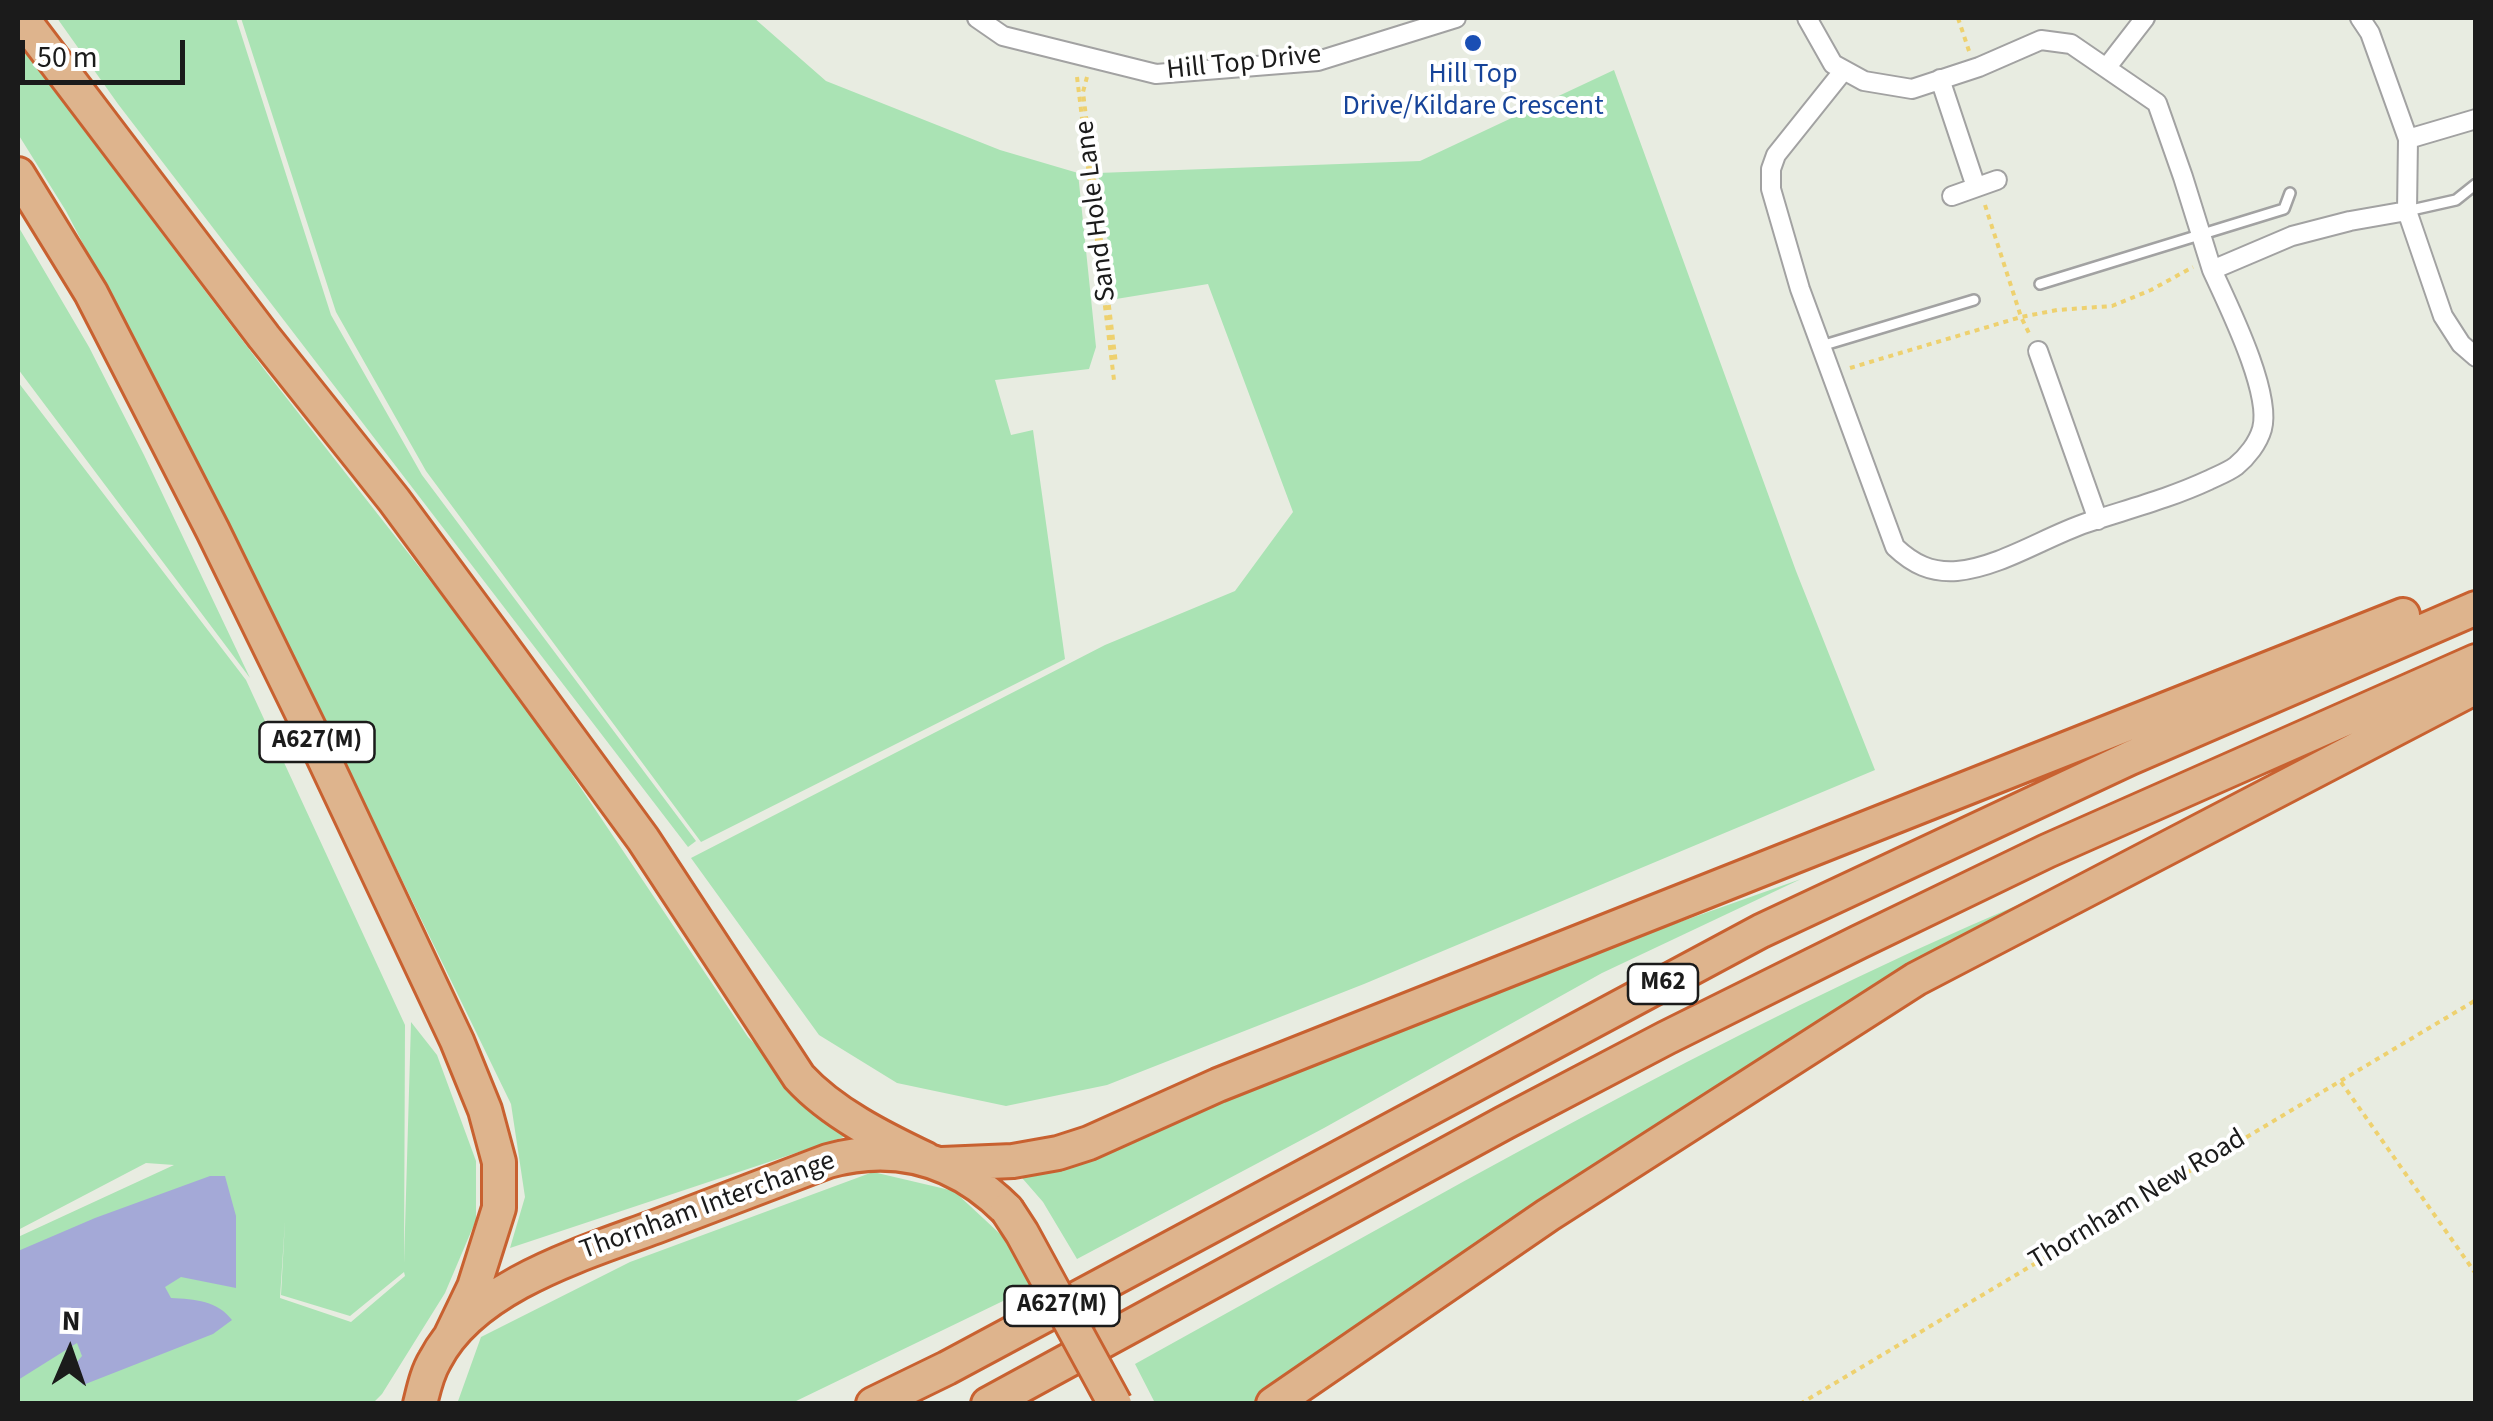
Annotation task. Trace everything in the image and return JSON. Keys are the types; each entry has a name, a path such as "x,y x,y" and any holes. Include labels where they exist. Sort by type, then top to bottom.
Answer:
{"highway":[{"name":"A627(M)","path":"22,18 264,338 394,500 643,839 800,1077 832,1106 902,1148 934,1162"},
{"name":"A627(M)","path":"18,174 91,293 213,531 334,779 457,1041 485,1110 499,1162 499,1208 474,1287 450,1337"},
{"name":"M62","path":"934,1162 1036,1158 1089,1144 1218,1085 2476,589"},
{"name":"M62","path":"873,1404 1762,931 2130,758 2476,608"},
{"name":"M62","path":"988,1404 1536,1106 1858,942 2084,835 2476,661"},
{"path":"1273,1404 1548,1215 1916,979 2476,688"},
{"name":"Thornham Interchange","path":"403,1404 424,1389 436,1356 450,1337 480,1309 527,1278 828,1161 880,1153 934,1162 984,1189 1007,1210 1115,1404"}],"street":[{"name":"Hill Top Drive","path":"977,18 1002,36 1156,74 1318,61 1446,19"},
{"path":"1807,18 1833,64 1844,70 1864,81 1912,89 2041,40 2071,44 2157,103 2200,236 2254,371 2264,409 2262,430 2253,448 2234,468 2175,496 2098,520 1990,563 1957,571 1911,562 1895,546 1800,289 1771,190 1770,168 1776,155 1844,70"},
{"path":"2107,67 2145,18"},
{"path":"2360,18 2370,33 2408,140 2408,210 2444,316 2460,344 2476,357"},
{"path":"1940,80 1984,185 1952,196"},
{"path":"2408,140 2476,119"},
{"path":"2210,264 2292,236 2408,210"},
{"path":"2038,351 2098,520"}],"lane":[{"path":"2408,210 2456,200 2476,184"},
{"path":"2040,284 2284,209 2290,193"},
{"path":"1821,346 1974,300"}],"path":[{"path":"1958,18 1974,68"},
{"name":"Sand Hole Lane","path":"1084,56 1083,92 1116,364"},
{"path":"1084,56 1114,380"},
{"path":"1984,185 2021,318 2038,351"},
{"path":"1831,374 2021,318 2056,310 2112,306 2210,264"},
{"name":"Thornham New Road","path":"1800,1404 2476,1000"},
{"path":"2340,1080 2476,1274"}],"green space":[{"path":"57,18 236,18 331,315 422,475 696,841 688,847 118,104"},
{"path":"241,18 754,18 826,81 1000,150 1078,173 1096,347 1089,369 995,380 1011,435 1033,430 1065,659 701,842 426,471 336,312"},
{"path":"18,43 267,373 511,684 748,1037 847,1136 510,1248 525,1197 511,1104 231,528 66,211 18,134"},
{"path":"1614,70 1796,571 1875,770 1364,984 1107,1085 1006,1106 897,1083 819,1035 691,858 1105,645 1235,591 1293,512 1208,284 1116,299 1098,173 1420,161"},
{"path":"18,226 89,347 250,678 18,369"},
{"path":"18,382 246,680 405,1025 404,1263 411,1022 437,1055 476,1161 476,1220 445,1293 373,1403 18,1403 18,1237 174,1165 146,1163 18,1230","holes":["285,1221 281,1295 350,1316 404,1272 405,1276 351,1322 280,1298"]},
{"path":"1801,879 1602,973 1324,1128 1077,1259 1043,1202 1016,1171 1068,1161 1146,1135 1508,983"},
{"path":"2027,901 1750,1065 1507,1226 1257,1403 1155,1403 1135,1364 1686,1062"},
{"path":"873,1172 954,1191 1013,1246 1032,1287 792,1403 457,1404 481,1337 630,1262"}],"water":[{"path":"210,1176 225,1176 236,1216 236,1288 181,1277 165,1287 171,1298 213,1305 232,1320 213,1334 83,1385 70,1370 82,1356 77,1343 18,1380 18,1251"}],"place":[{"name":"Hill Top Drive/Kildare Crescent","path":"1473,43"}]}
